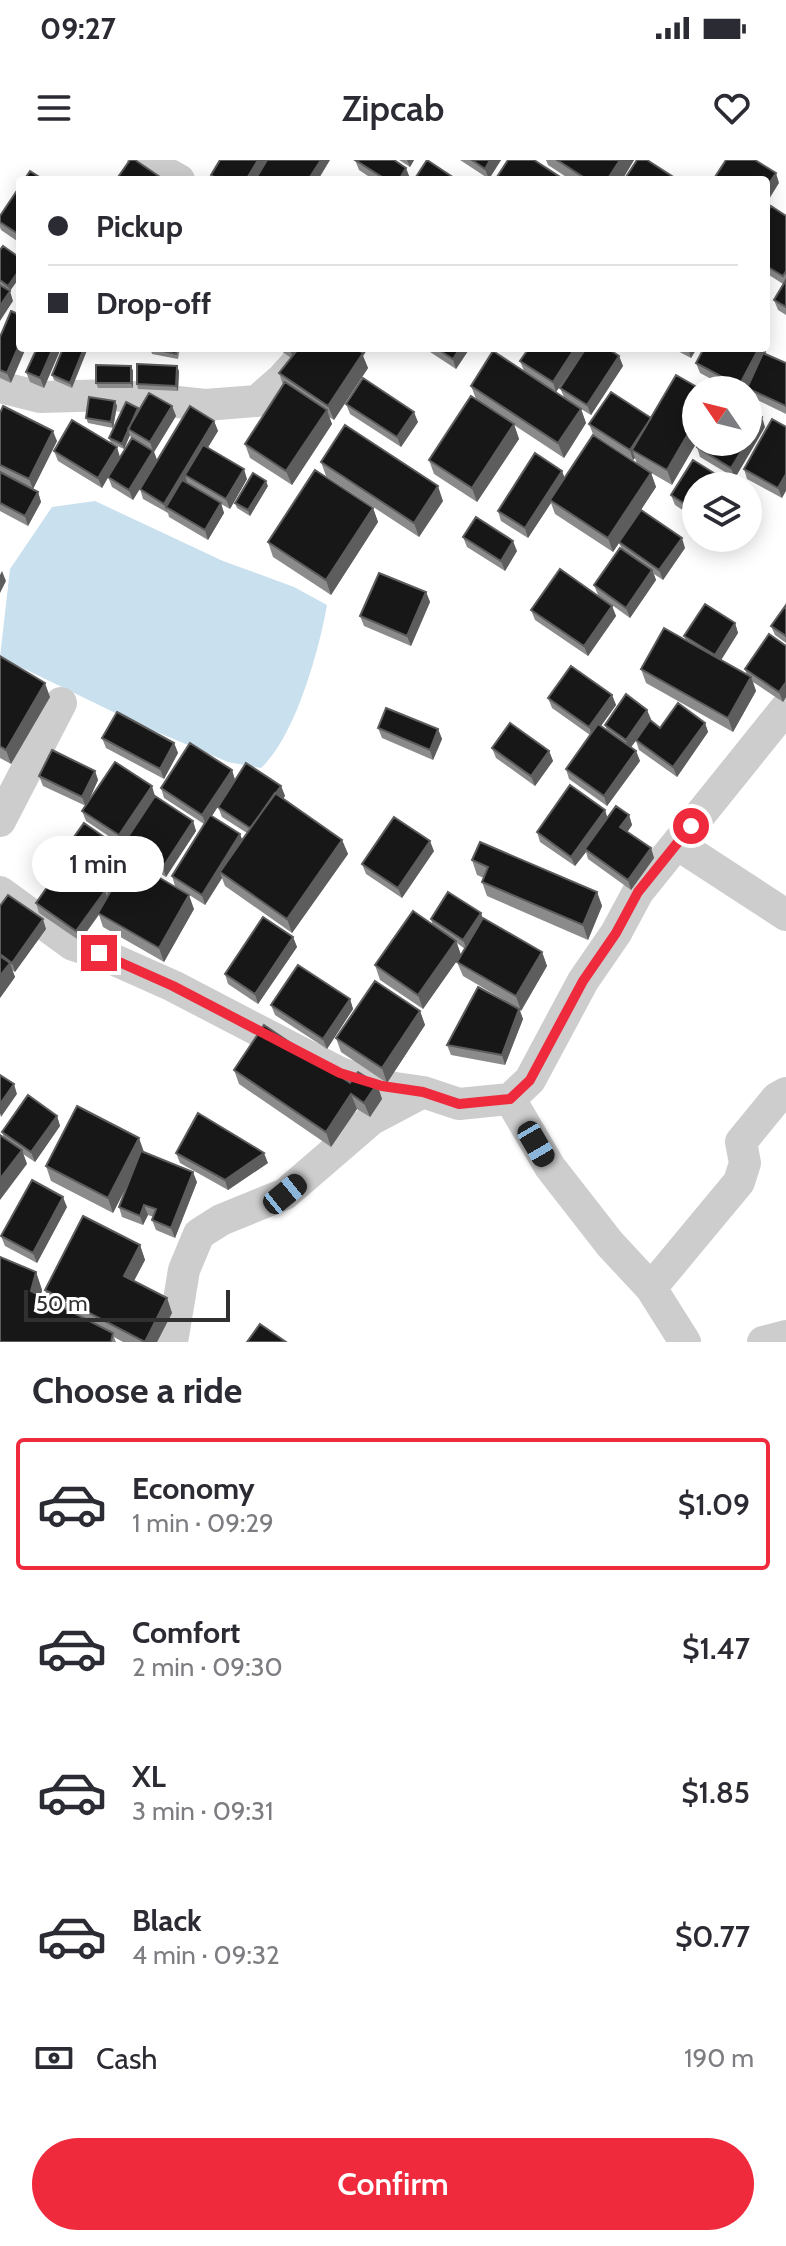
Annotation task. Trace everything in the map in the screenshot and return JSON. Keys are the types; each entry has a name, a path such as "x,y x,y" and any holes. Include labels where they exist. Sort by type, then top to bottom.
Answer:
{"street":[{"path":"143,160 172,176"},
{"path":"0,387 40,397 113,395 205,405 257,401 306,352"},
{"path":"0,821 61,703"},
{"path":"0,892 73,945 99,953 173,986 340,1073 382,1086 423,1092 459,1104 510,1099 530,1080 583,981 616,933 638,892 786,708"},
{"path":"677,844 786,915"},
{"path":"172,1342 184,1270 199,1234 221,1220 285,1194 372,1119 423,1092"},
{"path":"651,1288 739,1182 745,1163 741,1142 777,1098 786,1093"},
{"path":"510,1099 550,1167 610,1244 651,1288 685,1342"},
{"path":"763,1342 786,1336"}],"water":[{"path":"95,501 223,561 294,587 327,605 312,669 295,715 285,736 261,768 228,762 138,724 0,657 10,569 52,507"}],"building":[{"path":"130,160 135,160 159,176 119,176"},
{"path":"220,160 258,160 248,176 211,175"},
{"path":"267,160 321,160 311,176 257,176"},
{"path":"355,160 394,160 406,168 401,176 381,176"},
{"path":"427,160 451,176 417,176"},
{"path":"472,160 490,160 485,169"},
{"path":"508,160 534,160 558,176 498,176"},
{"path":"557,160 620,160 610,176 582,176"},
{"path":"637,160 647,160 672,176 627,176"},
{"path":"726,160 755,160 776,173 770,182 770,176 716,176"},
{"path":"16,192 16,232 0,222 0,216"},
{"path":"770,208 786,216 786,271 783,276 770,268"},
{"path":"3,246 16,255 16,275 8,286 0,280 0,250"},
{"path":"786,280 786,307 774,300"},
{"path":"0,285 10,291 0,306"},
{"path":"11,311 16,313 16,352 7,373 0,370 0,337"},
{"path":"35,352 51,352 40,378 26,372"},
{"path":"61,352 82,352 70,383 52,375"},
{"path":"296,352 363,353 328,406 279,373"},
{"path":"442,352 457,352 453,359"},
{"path":"495,352 581,409 558,443 471,386"},
{"path":"526,352 572,352 553,382 520,361"},
{"path":"583,352 613,352 619,356 587,405 560,388"},
{"path":"702,352 757,352 744,376 720,376 696,363"},
{"path":"763,353 786,363 786,406 762,395 762,376 752,376"},
{"path":"137,364 177,366 176,386 137,384"},
{"path":"96,365 131,366 131,383 96,383"},
{"path":"676,375 682,378 682,444 667,470 632,450"},
{"path":"363,378 414,412 397,437 346,404"},
{"path":"285,382 327,410 286,471 245,444"},
{"path":"611,392 651,418 630,450 589,424"},
{"path":"149,393 172,406 150,442 128,429"},
{"path":"471,396 514,424 472,488 429,460"},
{"path":"89,397 115,401 111,422 86,418"},
{"path":"126,402 138,408 122,444 109,438"},
{"path":"3,406 53,431 29,479 0,465 0,413"},
{"path":"190,406 214,421 164,504 140,489"},
{"path":"772,419 786,427 786,474 778,488 762,479 762,472 744,469 751,456 762,456 762,437"},
{"path":"72,420 117,447 98,478 54,451"},
{"path":"345,425 438,486 414,523 321,462"},
{"path":"593,435 651,473 608,538 550,500"},
{"path":"132,438 153,451 129,490 108,477"},
{"path":"203,445 244,469 226,499 185,475"},
{"path":"535,453 562,471 525,528 498,511"},
{"path":"712,456 738,456 731,468"},
{"path":"693,460 712,472 685,472"},
{"path":"315,470 373,508 326,580 268,542"},
{"path":"0,472 38,492 25,516 0,503"},
{"path":"253,473 266,481 248,510 235,503"},
{"path":"682,478 682,502 671,495"},
{"path":"182,480 221,503 205,530 166,507"},
{"path":"641,510 682,538 659,570 619,542"},
{"path":"476,517 513,541 501,561 463,537"},
{"path":"620,548 652,570 626,608 594,585"},
{"path":"560,569 612,606 584,646 531,610"},
{"path":"379,573 426,592 407,636 360,616"},
{"path":"705,604 735,623 715,655 684,636"},
{"path":"786,605 786,636 771,626"},
{"path":"664,628 751,677 728,718 641,669"},
{"path":"769,634 786,646 786,682 779,692 745,669"},
{"path":"0,656 45,683 6,750 0,746"},
{"path":"571,666 612,695 589,727 548,698"},
{"path":"626,694 647,710 626,740 605,725"},
{"path":"678,703 705,723 673,767 636,740 650,720 660,728"},
{"path":"386,708 438,729 430,750 378,728"},
{"path":"117,712 174,743 160,769 102,738"},
{"path":"510,723 549,751 531,776 492,748"},
{"path":"598,724 636,751 604,796 566,769"},
{"path":"190,743 232,770 202,815 161,788"},
{"path":"52,750 95,771 82,797 39,776"},
{"path":"115,762 152,786 119,835 82,811"},
{"path":"246,763 281,786 250,828 218,807"},
{"path":"570,785 605,810 571,857 537,832"},
{"path":"275,793 342,840 287,919 220,872"},
{"path":"155,796 193,821 163,867 124,843"},
{"path":"616,806 629,815 620,827 651,848 628,880 585,849"},
{"path":"210,815 240,834 202,895 172,876"},
{"path":"394,817 430,841 398,888 362,864"},
{"path":"84,823 130,855 106,887 61,855"},
{"path":"480,842 597,892 583,925 482,882 488,867 472,860"},
{"path":"129,860 189,895 159,948 98,913"},
{"path":"65,862 105,891 76,931 36,903"},
{"path":"448,892 481,913 463,940 431,919"},
{"path":"8,895 43,919 12,963 0,954 0,906"},
{"path":"413,911 456,941 418,995 375,965"},
{"path":"263,917 293,937 255,994 225,974"},
{"path":"483,918 542,952 516,996 457,962"},
{"path":"0,956 10,963 0,976"},
{"path":"298,965 350,999 323,1039 271,1005"},
{"path":"375,981 420,1011 382,1068 336,1038"},
{"path":"478,987 519,1009 502,1055 447,1045"},
{"path":"264,1025 350,1083 358,1072 377,1084 364,1103 351,1094 326,1132 234,1070"},
{"path":"0,1075 14,1084 0,1104"},
{"path":"28,1095 57,1116 31,1152 2,1132"},
{"path":"77,1106 139,1138 108,1198 46,1166"},
{"path":"198,1113 264,1153 225,1180 176,1153"},
{"path":"0,1135 22,1150 0,1179"},
{"path":"141,1151 193,1172 171,1228 152,1220 156,1209 144,1205 140,1216 119,1207"},
{"path":"32,1180 63,1197 33,1253 1,1236"},
{"path":"83,1216 140,1245 124,1276 167,1298 145,1342 45,1290"},
{"path":"0,1257 36,1272 31,1291 113,1333 111,1342 0,1342"},
{"path":"260,1324 286,1342 247,1342"}],"route":[{"path":"99,953 173,986 340,1073 382,1086 423,1092 459,1104 510,1099 530,1080 583,981 616,933 638,892 691,826"}]}
